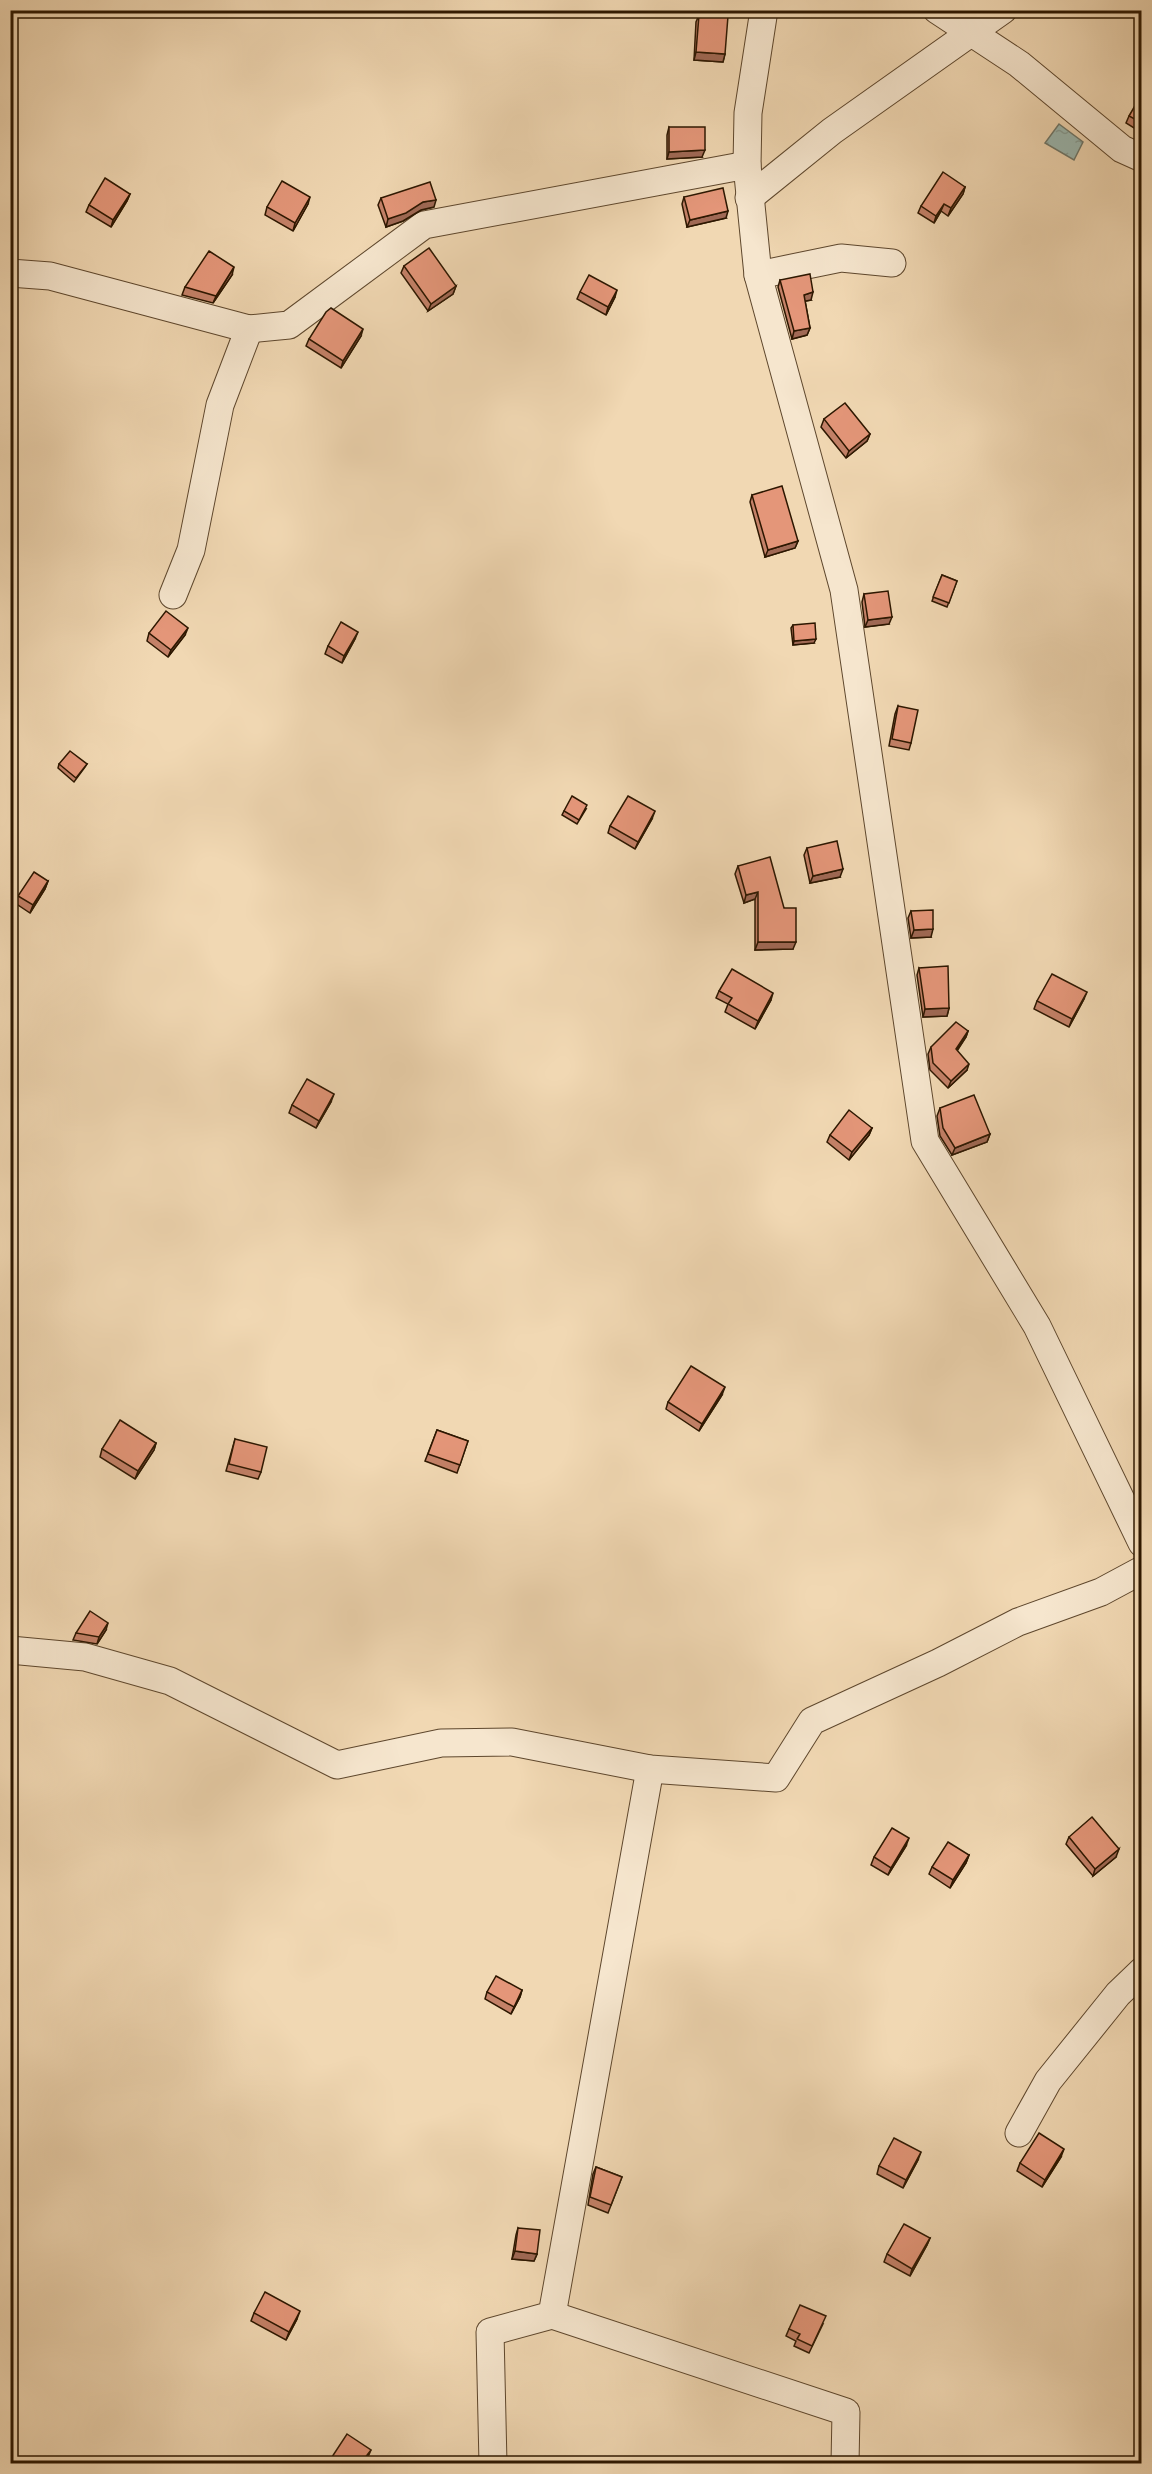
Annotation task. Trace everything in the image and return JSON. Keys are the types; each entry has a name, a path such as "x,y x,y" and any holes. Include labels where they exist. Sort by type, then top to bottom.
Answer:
{"street":[{"path":"764,10 748,113 749,198 758,275 844,590 925,1141 1037,1326 1142,1543"},
{"path":"937,10 1019,64 1122,148 1142,158"},
{"path":"749,198 832,130 1003,10"},
{"path":"10,273 50,276 249,329 289,324 424,225 747,165"},
{"path":"758,275 841,258 892,263"},
{"path":"173,595 191,550 220,405 249,329"},
{"path":"10,1650 85,1657 170,1681 337,1765 441,1743 512,1742 650,1769 776,1778 812,1721 938,1663 1018,1622 1101,1592 1142,1570"},
{"path":"552,2315 650,1769"},
{"path":"1019,2133 1048,2081 1118,1994 1142,1971"},
{"path":"493,2463 490,2332 552,2315 846,2412 845,2463"}],"water":[{"path":"1059,124 1083,142 1074,160 1045,143"}],"building":[{"path":"699,15 728,16 725,54 696,52"},
{"path":"1140,97 1142,98 1142,123 1129,116"},
{"path":"669,127 705,127 705,150 669,152"},
{"path":"943,172 965,187 951,208 944,204 936,216 921,206"},
{"path":"105,178 130,194 113,220 89,205"},
{"path":"282,181 310,197 295,223 267,207"},
{"path":"430,182 436,200 423,202 406,213 388,219 381,198"},
{"path":"723,188 728,211 690,220 684,197"},
{"path":"429,248 456,286 431,304 404,266"},
{"path":"209,251 234,267 216,296 185,287"},
{"path":"810,274 813,292 804,295 810,328 794,331 780,280"},
{"path":"589,275 617,290 608,307 580,292"},
{"path":"331,308 363,329 343,361 309,339"},
{"path":"845,403 870,434 849,451 824,419"},
{"path":"782,486 798,541 768,550 752,495"},
{"path":"942,575 957,581 949,603 933,597"},
{"path":"888,591 892,617 868,620 864,594"},
{"path":"166,611 188,628 171,650 149,633"},
{"path":"341,622 358,632 344,656 328,646"},
{"path":"815,623 816,639 794,641 793,625"},
{"path":"898,706 918,710 911,743 892,739"},
{"path":"70,751 87,764 76,778 59,764"},
{"path":"572,796 587,805 579,820 564,811"},
{"path":"628,796 655,811 638,842 610,826"},
{"path":"837,841 843,869 813,876 807,848"},
{"path":"770,857 784,908 796,908 796,942 758,942 758,892 746,895 738,866"},
{"path":"34,872 48,881 33,905 18,896"},
{"path":"933,910 933,929 914,930 911,911"},
{"path":"948,966 949,1008 925,1009 919,968"},
{"path":"732,969 773,993 758,1021 728,1004 732,998 719,991"},
{"path":"1052,974 1087,992 1072,1019 1037,1001"},
{"path":"956,1022 968,1031 956,1049 969,1064 951,1081 933,1063 931,1047"},
{"path":"307,1079 334,1094 319,1121 292,1105"},
{"path":"974,1095 990,1134 955,1148 943,1128 940,1108"},
{"path":"849,1110 872,1128 852,1152 830,1135"},
{"path":"691,1366 725,1387 702,1424 668,1402"},
{"path":"120,1420 156,1443 138,1471 102,1449"},
{"path":"437,1430 468,1441 460,1465 428,1454"},
{"path":"235,1439 267,1447 261,1472 229,1464"},
{"path":"90,1611 108,1623 99,1637 76,1633"},
{"path":"1092,1817 1119,1849 1095,1869 1069,1837"},
{"path":"892,1828 909,1838 891,1868 874,1857"},
{"path":"948,1842 969,1855 953,1880 932,1867"},
{"path":"496,1976 522,1990 514,2007 487,1992"},
{"path":"1039,2133 1064,2149 1045,2180 1020,2163"},
{"path":"894,2138 921,2152 906,2180 879,2166"},
{"path":"596,2167 622,2177 611,2205 590,2197"},
{"path":"904,2224 930,2238 912,2269 887,2254"},
{"path":"518,2228 540,2230 537,2254 515,2251"},
{"path":"265,2292 300,2311 289,2332 254,2313"},
{"path":"800,2305 826,2316 812,2346 797,2339 800,2334 789,2329"},
{"path":"347,2434 371,2450 361,2463 328,2463"}]}
